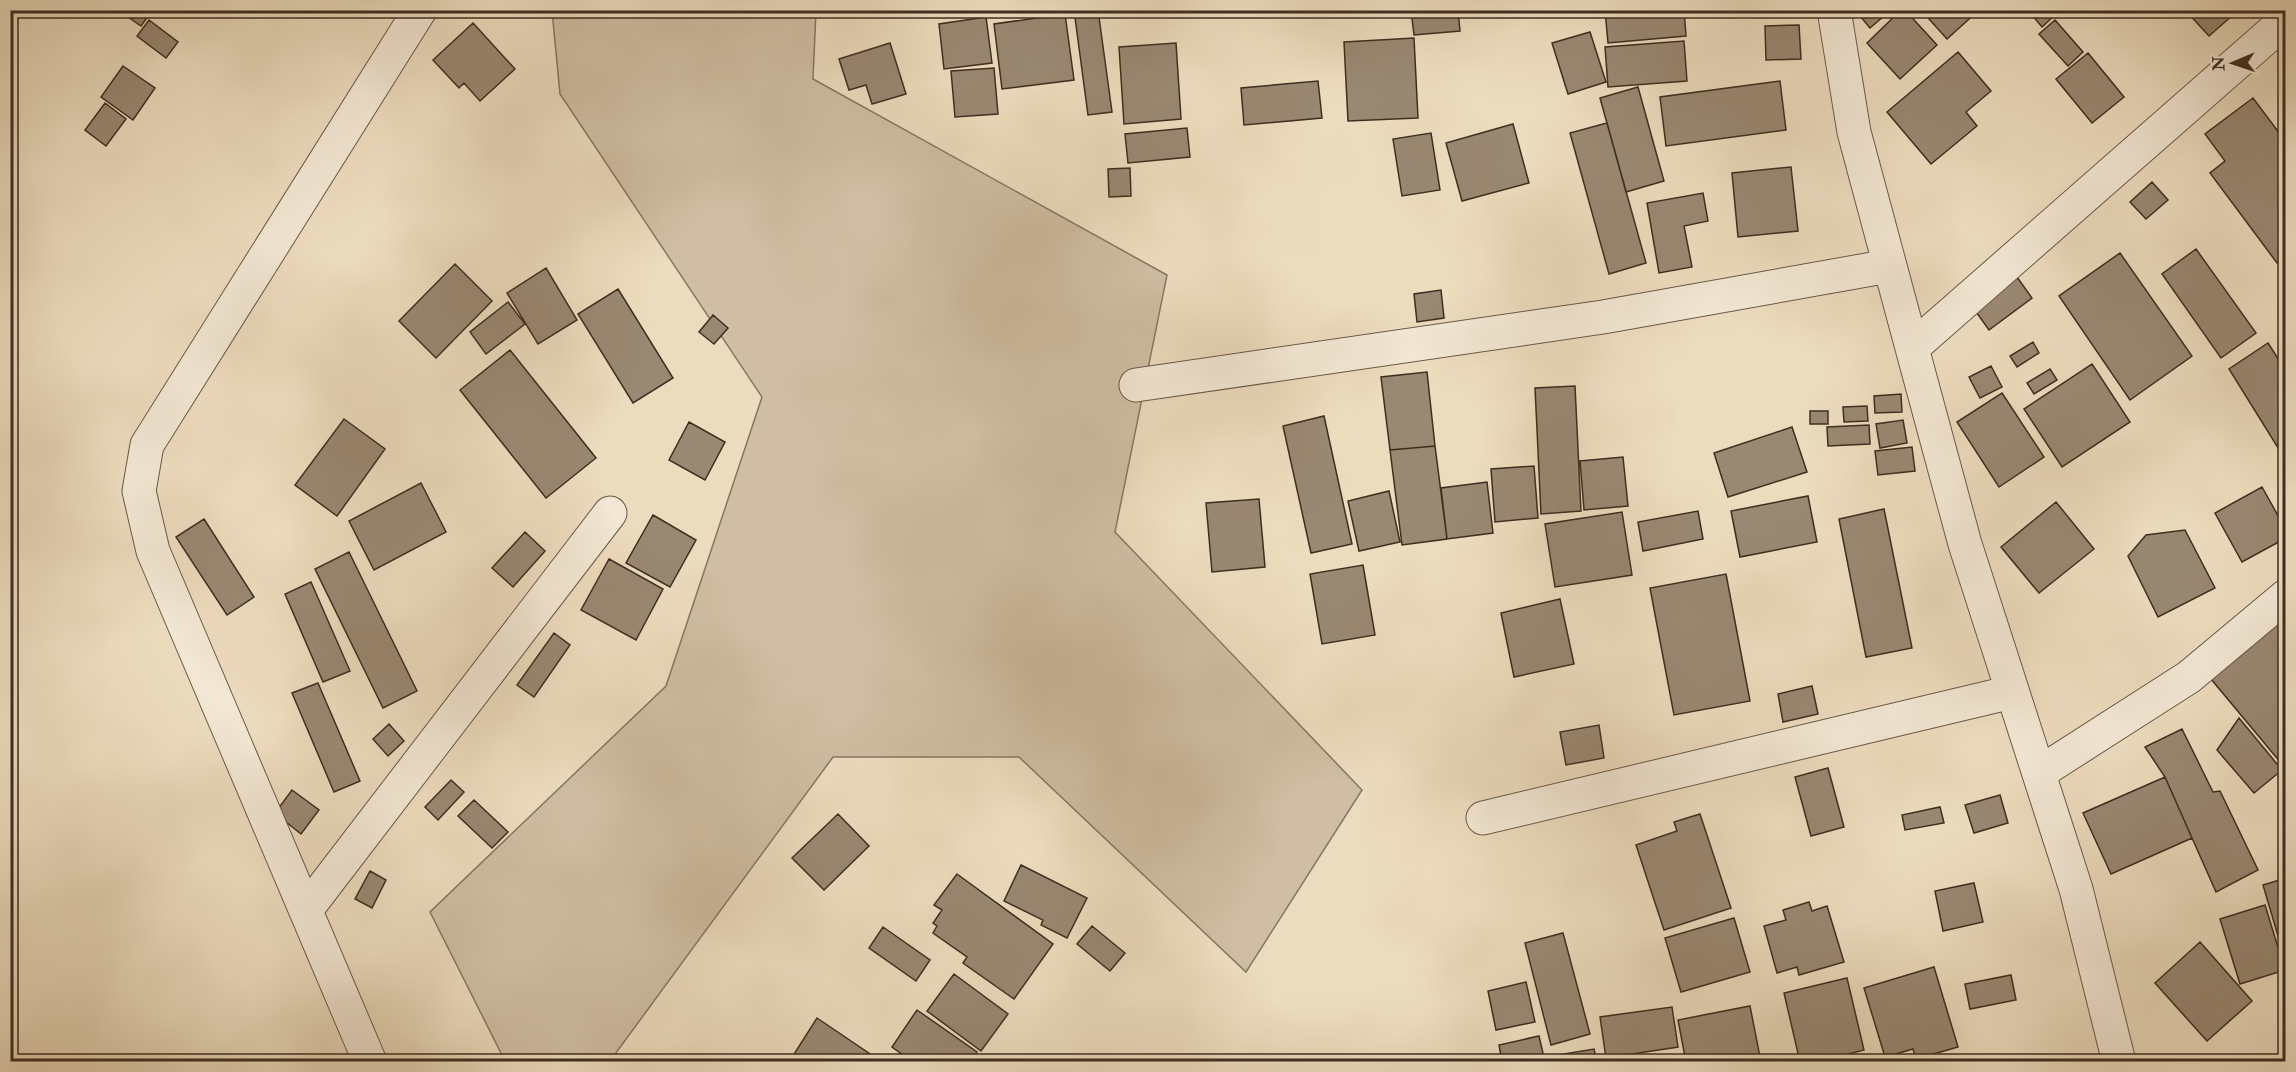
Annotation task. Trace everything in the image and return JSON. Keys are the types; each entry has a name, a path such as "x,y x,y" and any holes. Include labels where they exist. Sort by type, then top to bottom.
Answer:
{"street":[{"path":"370,1062 153,551 139,491 147,445 420,10"},
{"path":"1834,10 1854,132 1889,266 1965,544 2076,889 2119,1062"},
{"path":"1912,348 2286,20"},
{"path":"1136,385 1603,317 1889,266"},
{"path":"306,910 610,513"},
{"path":"2038,773 2189,677 2286,596"},
{"path":"1483,818 2012,692"}],"shaded area":[{"path":"552,11 816,11 813,79 1167,275 1115,532 1362,790 1246,972 1019,757 833,757 610,1061 505,1061 430,912 666,686 762,397 560,94"}],"building":[{"path":"118,10 149,10 151,12 141,26"},
{"path":"1074,10 1098,10 1112,112 1088,115"},
{"path":"1411,10 1458,10 1460,31 1414,35"},
{"path":"1605,10 1684,10 1686,36 1608,43"},
{"path":"1761,10 1782,10 1783,15 1761,16"},
{"path":"1855,10 1891,10 1870,28"},
{"path":"1901,10 1905,10 1937,45 1900,79 1867,43"},
{"path":"1921,10 1979,10 1947,39"},
{"path":"2035,10 2050,10 2054,16 2042,27 2031,14"},
{"path":"2188,10 2233,10 2235,13 2209,36 2187,12"},
{"path":"1065,14 1074,80 1002,89 994,24"},
{"path":"986,17 992,63 944,69 939,24"},
{"path":"149,20 178,42 166,58 137,36"},
{"path":"2055,20 2083,52 2068,66 2039,34"},
{"path":"473,23 515,69 480,101 464,83 459,88 433,60"},
{"path":"1799,25 1801,59 1766,60 1765,26"},
{"path":"1590,32 1606,82 1568,94 1552,43"},
{"path":"1414,38 1418,118 1348,121 1344,42"},
{"path":"1684,41 1687,81 1608,87 1605,47"},
{"path":"890,43 906,94 872,104 866,85 849,90 839,59"},
{"path":"1176,43 1181,119 1124,124 1119,47"},
{"path":"1958,52 1991,91 1966,112 1977,126 1931,164 1887,112"},
{"path":"2088,53 2124,97 2092,123 2056,79"},
{"path":"123,66 155,88 133,120 101,97"},
{"path":"994,68 998,114 955,117 951,71"},
{"path":"1318,81 1322,118 1244,125 1241,88"},
{"path":"1780,81 1786,130 1666,146 1660,97"},
{"path":"1638,87 1664,181 1626,192 1600,98"},
{"path":"2253,98 2286,142 2286,275 2210,173 2225,161 2205,134"},
{"path":"105,103 126,119 106,146 85,130"},
{"path":"1607,123 1646,263 1609,274 1570,133"},
{"path":"1513,124 1529,183 1462,201 1446,143"},
{"path":"1187,128 1190,157 1128,163 1125,134"},
{"path":"1431,133 1440,190 1402,196 1393,139"},
{"path":"1791,167 1798,231 1738,237 1732,173"},
{"path":"1130,168 1131,196 1109,197 1108,169"},
{"path":"2152,182 2168,200 2146,219 2130,202"},
{"path":"1703,193 1708,221 1684,226 1692,267 1659,273 1647,203"},
{"path":"2196,249 2256,333 2221,358 2162,274"},
{"path":"2120,253 2192,356 2130,400 2059,296"},
{"path":"455,264 492,301 436,358 399,321"},
{"path":"546,268 577,320 538,344 507,293"},
{"path":"2017,277 2032,298 1989,330 1974,309"},
{"path":"618,289 673,378 633,403 578,314"},
{"path":"1441,290 1444,318 1417,322 1414,294"},
{"path":"508,302 525,324 486,354 470,332"},
{"path":"713,315 728,328 714,344 699,332"},
{"path":"2033,342 2039,353 2017,367 2010,356"},
{"path":"2268,343 2286,371 2286,448 2280,451 2229,369"},
{"path":"510,350 596,458 546,498 460,390"},
{"path":"2092,364 2130,422 2062,467 2024,409"},
{"path":"1991,366 2002,387 1980,398 1969,377"},
{"path":"2050,369 2057,380 2034,394 2027,383"},
{"path":"1427,372 1435,446 1390,450 1381,377"},
{"path":"1575,386 1581,511 1541,514 1535,388"},
{"path":"2002,393 2044,457 1999,487 1957,422"},
{"path":"1901,394 1902,412 1875,413 1874,396"},
{"path":"1867,406 1868,421 1844,422 1843,407"},
{"path":"1810,411 1828,411 1828,424 1810,424"},
{"path":"1324,416 1352,544 1311,553 1283,426"},
{"path":"344,419 385,449 337,516 295,485"},
{"path":"1903,420 1907,443 1880,448 1876,424"},
{"path":"689,422 725,442 705,480 669,460"},
{"path":"1869,425 1870,444 1828,446 1827,427"},
{"path":"1792,427 1807,472 1728,497 1714,453"},
{"path":"1435,446 1447,539 1402,545 1390,450"},
{"path":"1912,447 1915,471 1878,475 1875,451"},
{"path":"1623,457 1628,506 1584,510 1580,461"},
{"path":"1534,466 1538,518 1495,522 1491,469"},
{"path":"1487,482 1493,533 1447,539 1441,488"},
{"path":"421,483 446,532 374,570 349,521"},
{"path":"2262,487 2286,530 2286,538 2242,562 2215,513"},
{"path":"1389,491 1400,542 1359,551 1348,501"},
{"path":"1808,496 1817,542 1740,557 1731,511"},
{"path":"1259,499 1265,567 1212,572 1206,503"},
{"path":"2056,502 2094,549 2039,593 2001,547"},
{"path":"1884,509 1912,648 1866,657 1839,519"},
{"path":"1698,511 1703,539 1643,551 1638,522"},
{"path":"1622,512 1632,575 1555,587 1545,524"},
{"path":"653,515 696,540 670,587 626,563"},
{"path":"204,519 254,597 227,615 176,537"},
{"path":"2185,530 2215,588 2158,617 2128,556 2146,535"},
{"path":"525,532 545,551 513,587 492,568"},
{"path":"349,552 417,691 383,708 315,569"},
{"path":"609,559 663,589 636,640 581,610"},
{"path":"1363,565 1375,635 1322,644 1310,574"},
{"path":"1726,574 1750,701 1674,715 1650,588"},
{"path":"311,582 350,671 323,682 285,594"},
{"path":"1560,599 1574,664 1514,677 1501,613"},
{"path":"2280,620 2286,626 2286,769 2211,679"},
{"path":"554,633 570,645 534,697 517,685"},
{"path":"318,683 360,781 334,792 292,693"},
{"path":"1812,686 1818,714 1783,722 1778,694"},
{"path":"2239,718 2282,770 2254,793 2217,750"},
{"path":"389,724 404,741 388,756 373,739"},
{"path":"1599,725 1604,758 1566,765 1560,732"},
{"path":"2182,729 2213,792 2220,791 2258,870 2216,892 2165,777 2145,747"},
{"path":"1828,768 1844,827 1811,836 1795,777"},
{"path":"2165,777 2192,838 2111,874 2083,813"},
{"path":"451,780 464,792 438,820 425,807"},
{"path":"292,790 319,810 301,834 275,813"},
{"path":"2000,795 2008,823 1974,833 1965,805"},
{"path":"474,800 508,832 492,848 458,816"},
{"path":"1940,807 1944,823 1905,830 1902,815"},
{"path":"838,814 869,846 824,890 792,858"},
{"path":"1700,814 1731,908 1664,930 1636,845 1677,831 1674,822"},
{"path":"1021,865 1087,898 1067,938 1041,925 1043,920 1004,901"},
{"path":"370,871 386,880 372,908 355,899"},
{"path":"957,874 1053,944 1014,999 963,963 967,957 933,933 937,926 933,923 942,910 934,905"},
{"path":"2286,878 2286,963 2263,885"},
{"path":"1974,883 1983,922 1943,931 1935,891"},
{"path":"1809,902 1812,911 1827,906 1844,962 1799,975 1797,967 1777,973 1764,926 1786,920 1783,910"},
{"path":"2265,905 2285,970 2240,984 2220,919"},
{"path":"1734,918 1750,972 1681,992 1665,938"},
{"path":"1092,926 1125,953 1110,971 1077,944"},
{"path":"883,927 930,960 916,981 869,948"},
{"path":"1563,933 1590,1034 1551,1045 1525,943"},
{"path":"2200,942 2252,1001 2207,1041 2155,983"},
{"path":"1934,967 1958,1047 1916,1059 1913,1049 1885,1057 1864,988"},
{"path":"954,974 1008,1014 981,1051 927,1011"},
{"path":"2011,975 2016,1000 1970,1009 1965,984"},
{"path":"1847,978 1864,1050 1818,1062 1800,1062 1784,993"},
{"path":"1526,982 1535,1022 1496,1030 1488,991"},
{"path":"1750,1006 1761,1062 1686,1062 1678,1020"},
{"path":"1672,1007 1678,1047 1606,1058 1600,1017"},
{"path":"917,1010 977,1052 971,1062 913,1062 892,1047"},
{"path":"817,1018 882,1062 789,1062"},
{"path":"1539,1036 1545,1062 1502,1062 1499,1045"},
{"path":"1594,1049 1597,1062 1552,1062 1551,1056"},
{"path":"1357,1056 1365,1062 1348,1062"}]}
